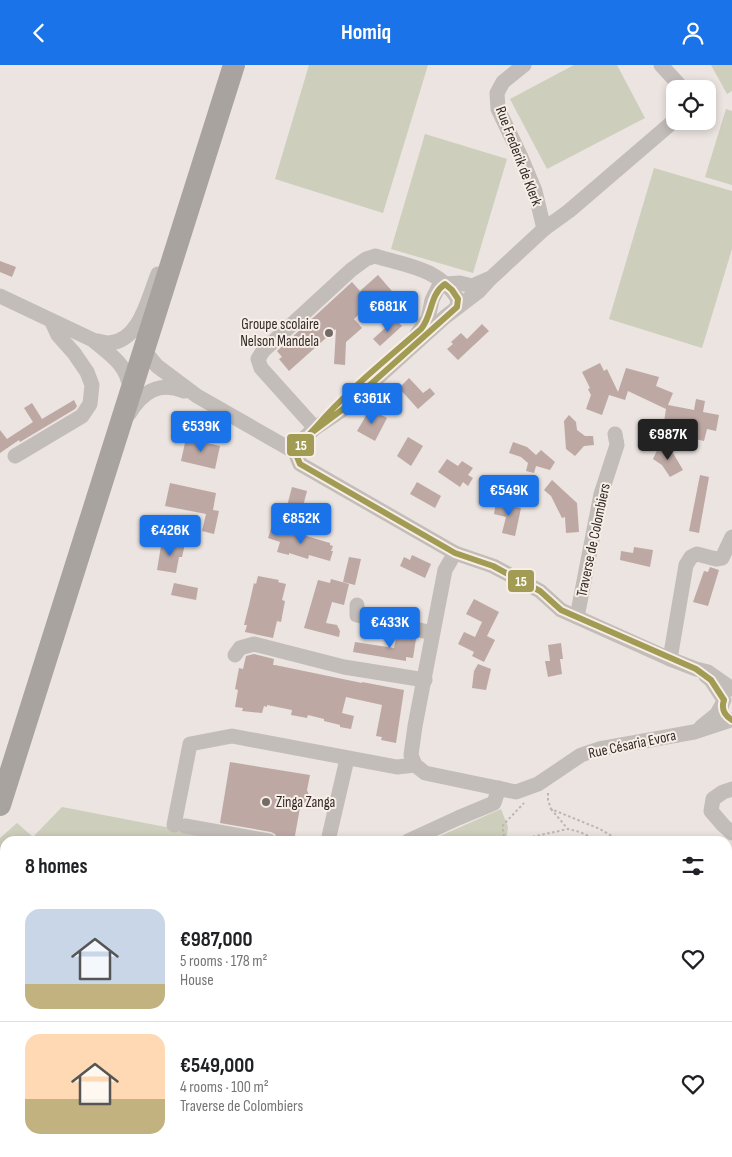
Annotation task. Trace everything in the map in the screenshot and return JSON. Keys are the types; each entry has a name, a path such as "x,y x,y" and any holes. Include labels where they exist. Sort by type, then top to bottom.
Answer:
{"highway":[{"path":"0,783 227,65"},
{"path":"0,805 234,65"}],"street":[{"name":"Rue Frederik de Klerk","path":"524,65 503,82 497,93 498,109 535,191 544,229"},
{"path":"662,65 675,80"},
{"name":"Rue Frederik de Klerk","path":"315,428 342,410 457,307 480,291 490,279 544,229 570,211 666,127"},
{"path":"0,296 93,340 108,343 120,341 130,334 138,324 176,226"},
{"path":"315,428 262,368 258,359 263,351 351,270 366,259 375,256 432,272 452,290 458,299 457,307"},
{"name":"Rue Frederik de Klerk","path":"296,452 301,441 333,407 421,329 428,319 432,300 438,288 445,284 460,283 472,286 490,279"},
{"path":"15,456 82,416 90,404 92,385 87,372 58,335 52,322"},
{"path":"93,340 118,362 126,373 128,380"},
{"name":"Traverse de Colombiers","path":"145,349 157,366 197,396 296,452 300,464 456,553 493,566 540,591 561,609 696,669 728,696 724,714 731,720"},
{"name":"Traverse de Colombiers","path":"94,510 130,412 141,398 151,390 165,386 197,396"},
{"name":"Traverse de Colombiers","path":"577,617 601,494 617,445 615,434"},
{"path":"670,659 686,565 691,557 697,554 716,559 722,558 732,537"},
{"path":"456,553 445,571 410,755 414,765 426,773 499,788 522,796"},
{"path":"357,605 357,615 432,633"},
{"path":"235,655 240,648 254,644 344,667 424,680"},
{"name":"Rue Césaria Evora","path":"694,732 717,714 728,696"},
{"name":"Rue Césaria Evora","path":"433,836 497,807 511,798 522,796 581,755 599,749 694,732 731,720"},
{"path":"241,836 179,825 190,744 232,736 346,765 397,767 414,765"},
{"path":"329,836 346,765"},
{"path":"418,836 458,817 494,803 499,788"},
{"path":"732,789 723,792 713,799 711,811 732,833"}],"path":[{"path":"548,785 548,800 551,809 568,829"},
{"path":"504,836 504,825 522,796"},
{"path":"551,809 600,829 612,836"},
{"path":"535,836 568,829 589,836"}],"green space":[{"path":"309,65 428,65 383,213 275,179"},
{"path":"574,65 617,65 645,118 547,169 510,99"},
{"path":"711,65 732,65 732,91 727,94"},
{"path":"726,109 732,111 732,185 705,177"},
{"path":"425,134 507,159 473,273 391,249"},
{"path":"654,168 732,191 732,249 702,348 609,319"},
{"path":"62,807 176,829 224,836 34,836"},
{"path":"501,809 508,827 507,836 440,836"},
{"path":"17,823 32,836 2,836"}],"building":[{"path":"0,261 16,267 12,277 0,272"},
{"path":"378,275 397,297 374,317 366,308 354,319 362,328 346,342 345,365 334,364 336,329 289,371 279,359 282,357 277,351 352,282 360,291"},
{"path":"395,319 402,326 380,346 373,339"},
{"path":"482,324 489,331 458,360 447,349 453,344 451,342 461,333 467,339"},
{"path":"600,363 604,371 607,369 618,392 626,368 659,377 656,386 673,393 668,405 694,410 696,399 705,401 703,412 719,415 716,431 707,429 704,441 695,439 696,433 693,432 693,429 686,428 686,425 664,422 666,409 628,391 625,400 609,395 602,415 586,409 591,395 588,389 590,388 582,372"},
{"path":"409,378 423,393 430,388 435,394 418,409 399,388"},
{"path":"74,400 77,406 75,409 20,442 19,440 0,453 0,430 7,439 33,422 24,408 32,403 42,419"},
{"path":"370,409 387,418 375,441 357,431"},
{"path":"569,415 576,422 577,430 585,436 593,436 594,445 584,446 575,456 566,449 564,421"},
{"path":"408,437 423,446 411,466 397,456"},
{"path":"186,438 220,446 215,469 181,461"},
{"path":"513,442 527,447 536,455 541,450 555,462 550,470 536,466 534,473 526,471 528,463 521,457 509,453"},
{"path":"659,446 673,453 683,470 670,477 662,465 653,459"},
{"path":"447,459 458,466 462,461 473,468 468,475 473,478 468,486 463,482 460,487 438,472"},
{"path":"700,475 709,477 699,533 689,531"},
{"path":"552,480 577,503 579,532 566,533 565,517 562,518 551,496 544,490"},
{"path":"417,482 441,496 435,508 410,494"},
{"path":"170,483 216,493 213,510 219,511 214,534 202,531 206,514 165,506"},
{"path":"292,487 307,491 302,510 287,506"},
{"path":"496,502 521,508 515,536 502,533 506,517 494,514"},
{"path":"272,526 330,543 333,546 331,551 333,551 330,561 309,555 308,559 289,553 289,555 277,552 280,542 268,538"},
{"path":"171,542 185,544 182,557 179,557 176,573 157,570 161,546 170,547"},
{"path":"634,547 653,550 650,567 620,560 621,551 633,553"},
{"path":"412,555 431,564 425,578 400,566 404,557 410,560"},
{"path":"349,557 361,559 355,585 343,582"},
{"path":"710,567 719,570 708,606 693,602 704,571 708,572"},
{"path":"258,576 279,580 278,582 286,584 282,600 285,601 281,622 277,621 273,638 245,632 247,625 244,625 254,583 256,584"},
{"path":"331,579 349,584 344,605 332,602 326,623 337,625 340,631 339,637 304,628 318,580 330,583"},
{"path":"174,583 198,588 196,600 171,595"},
{"path":"474,599 499,612 487,636 495,640 484,662 472,656 474,652 458,644 464,632 475,637 482,622 466,614"},
{"path":"397,634 416,639 413,658 406,657 406,661 353,652 355,642 394,648"},
{"path":"561,643 563,659 560,659 562,674 548,677 545,661 550,661 548,645"},
{"path":"254,654 274,659 273,665 404,690 396,743 381,740 382,737 376,736 382,705 346,697 342,713 354,716 351,729 340,727 340,725 324,721 324,719 308,715 307,718 291,715 292,710 267,705 267,707 264,706 262,713 242,711 243,708 235,707 238,690 235,689 239,668 243,669 246,656"},
{"path":"478,664 491,669 486,690 472,688 474,671"},
{"name":"Zinga Zanga","path":"230,762 310,775 307,790 310,798 306,803 301,802 295,836 276,836 271,832 220,823"}],"transit line":[{"name":"15","path":"445,284 458,299 457,307 343,409 311,433 295,452 302,441 341,400 421,329 428,318 436,294 445,284"},
{"name":"15","path":"295,452 300,464 455,553 493,566 540,591 561,610 696,669 711,680 724,700 724,711 732,720"}],"place":[{"name":"Groupe scolaire Nelson Mandela","path":"329,333"},
{"name":"Zinga Zanga","path":"266,802"}]}
